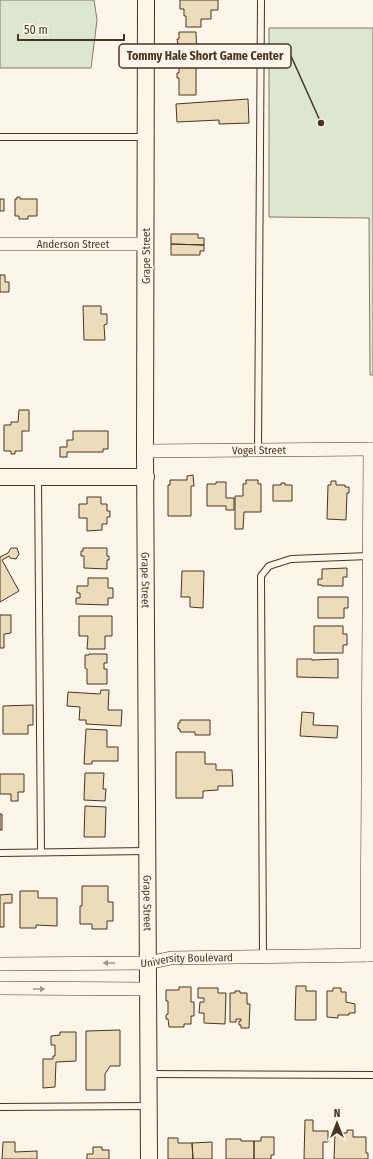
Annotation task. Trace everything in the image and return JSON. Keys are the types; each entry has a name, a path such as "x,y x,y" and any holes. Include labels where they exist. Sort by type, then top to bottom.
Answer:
{"street":[{"name":"Grape Street","path":"146,0 145,451 149,1159"},
{"name":"Anderson Street","path":"0,244 146,244"},
{"name":"Vogel Street","path":"145,451 372,449"},
{"path":"370,955 369,556 372,449"},
{"path":"0,478 146,477"},
{"name":"University Boulevard","path":"0,964 148,963 171,958 370,955"},
{"path":"0,988 148,989"}],"lane":[{"path":"258,450 261,0"},
{"path":"0,137 146,138"},
{"path":"38,477 41,852"},
{"path":"263,957 261,576 269,566 291,559 369,556"},
{"path":"0,853 148,851"},
{"path":"149,1074 373,1075"},
{"path":"0,1107 149,1106"}],"green space":[{"path":"0,0 94,0 97,20 91,68 0,68"},
{"path":"269,28 373,28 373,375 370,375 369,218 269,217"}],"building":[{"path":"180,0 218,0 218,10 211,10 211,19 201,19 201,27 186,27 186,16 184,16 184,9 180,9"},
{"path":"179,32 196,32 197,61 179,61 179,44 177,39 179,39"},
{"path":"179,66 196,66 196,95 179,95 179,78 177,78 177,73 179,73"},
{"path":"248,99 249,123 219,124 219,120 177,122 176,104"},
{"path":"17,197 20,197 20,199 37,199 37,216 28,216 28,219 19,219 19,216 15,216 15,199 17,199"},
{"path":"0,199 4,199 4,211 0,211"},
{"path":"171,234 198,234 198,238 204,238 204,245 171,244"},
{"path":"171,244 204,245 204,251 200,251 200,255 171,255"},
{"path":"0,275 5,275 5,282 9,282 9,292 0,292"},
{"path":"83,306 101,306 101,314 107,314 107,324 104,325 105,340 84,340"},
{"path":"19,410 29,410 29,431 22,431 22,451 15,451 15,454 11,454 11,451 4,451 4,425 11,425 11,422 18,422"},
{"path":"73,431 108,431 108,449 103,449 103,452 67,452 67,457 60,457 60,447 67,447 67,440 73,440"},
{"path":"193,475 194,486 191,486 191,516 168,516 168,485 170,485 170,480 187,480 187,476"},
{"path":"246,480 258,480 258,484 261,484 261,512 244,512 243,529 235,529 235,496 243,496 243,484 246,484"},
{"path":"331,481 336,481 336,485 345,485 345,487 349,487 349,493 347,493 346,520 327,519 328,485 331,485"},
{"path":"216,482 226,482 226,498 234,498 234,510 226,510 226,506 207,506 207,484 216,484"},
{"path":"281,483 285,483 285,485 292,485 292,501 273,501 273,485 281,485"},
{"path":"87,497 101,497 101,504 107,504 107,511 110,511 110,517 107,517 107,524 102,524 102,530 87,531 87,518 79,518 79,504 87,504"},
{"path":"11,548 17,548 19,554 16,559 10,558 9,556 2,560 19,591 0,602 0,557 8,553"},
{"path":"83,548 107,548 107,556 109,556 109,560 107,560 107,569 84,568 84,556 81,556 81,551 83,551"},
{"path":"347,568 347,577 343,577 343,586 318,585 318,579 322,579 322,569"},
{"path":"182,571 204,571 203,608 190,607 190,597 181,597"},
{"path":"88,578 108,578 108,588 113,588 113,598 108,598 108,605 76,604 76,598 80,598 80,593 77,593 77,586 88,586"},
{"path":"318,597 348,597 348,608 344,608 344,618 318,618"},
{"path":"0,615 11,615 11,633 4,634 4,648 0,648"},
{"path":"79,616 112,616 112,636 105,636 105,649 87,649 88,636 79,636"},
{"path":"314,626 343,626 343,634 347,634 347,645 343,645 343,653 314,653"},
{"path":"107,654 107,663 104,663 104,669 107,669 107,684 87,684 85,655"},
{"path":"297,659 338,659 338,678 297,677"},
{"path":"101,690 109,690 108,710 122,710 121,726 86,724 86,720 79,720 80,707 67,706 68,692 100,694"},
{"path":"33,705 33,725 28,725 28,734 3,734 3,706"},
{"path":"302,712 314,713 313,725 338,726 337,738 300,736"},
{"path":"180,720 210,720 210,735 195,735 195,732 180,732 180,729 178,729 178,723 180,723"},
{"path":"86,729 107,730 107,747 118,747 118,761 92,761 92,764 84,764"},
{"path":"176,752 205,752 205,764 216,764 216,770 232,770 233,786 218,786 218,790 203,791 203,798 176,798"},
{"path":"85,773 104,773 103,789 106,789 105,801 84,800"},
{"path":"0,774 24,774 24,792 18,792 18,801 11,801 11,794 0,794"},
{"path":"85,806 106,807 105,837 84,837"},
{"path":"0,814 2,814 2,830 0,830"},
{"path":"82,886 108,886 108,902 113,902 113,921 107,921 107,929 92,929 92,924 80,924"},
{"path":"20,891 38,891 38,898 57,898 57,926 36,925 36,928 20,928"},
{"path":"12,894 12,903 4,903 4,927 0,927 0,895"},
{"path":"296,986 306,986 306,991 316,991 316,1020 295,1020"},
{"path":"179,987 191,987 191,1002 194,1002 194,1016 191,1016 191,1024 184,1024 184,1027 169,1027 168,1019 166,1019 166,1015 168,1014 168,1001 166,1001 166,990 179,990"},
{"path":"198,988 218,988 218,993 226,993 225,1024 204,1023 204,1013 199,1013 200,1002 204,1002 204,998 198,998"},
{"path":"333,988 341,988 341,992 346,992 346,1002 355,1004 355,1013 349,1013 349,1015 338,1015 338,1018 327,1017 327,991 333,991"},
{"path":"235,991 247,993 247,1004 250,1004 249,1028 241,1028 239,1021 241,1021 241,1019 236,1019 236,1022 230,1022 230,993 235,993"},
{"path":"120,1030 120,1066 110,1066 105,1074 105,1090 86,1090 86,1031"},
{"path":"60,1032 76,1032 76,1061 56,1062 55,1087 43,1088 43,1059 53,1059 53,1056 55,1056 55,1045 51,1045 51,1036 60,1035"},
{"path":"305,1120 313,1120 313,1131 328,1131 328,1142 323,1142 323,1159 304,1159"},
{"path":"347,1130 353,1130 353,1137 366,1137 366,1153 368,1153 368,1159 334,1159 335,1133 347,1133"},
{"path":"261,1137 274,1137 274,1155 271,1155 271,1159 254,1159 254,1141 261,1141"},
{"path":"168,1138 178,1138 178,1143 192,1143 193,1159 168,1159"},
{"path":"226,1139 254,1141 254,1159 226,1159"},
{"path":"3,1142 15,1142 15,1152 37,1151 37,1159 2,1159"},
{"path":"212,1142 212,1159 193,1159 192,1143"},
{"path":"93,1147 102,1147 102,1150 109,1150 109,1159 87,1159 87,1154 93,1154"}],"place":[{"name":"Tommy Hale Short Game Center","path":"321,123"}]}
